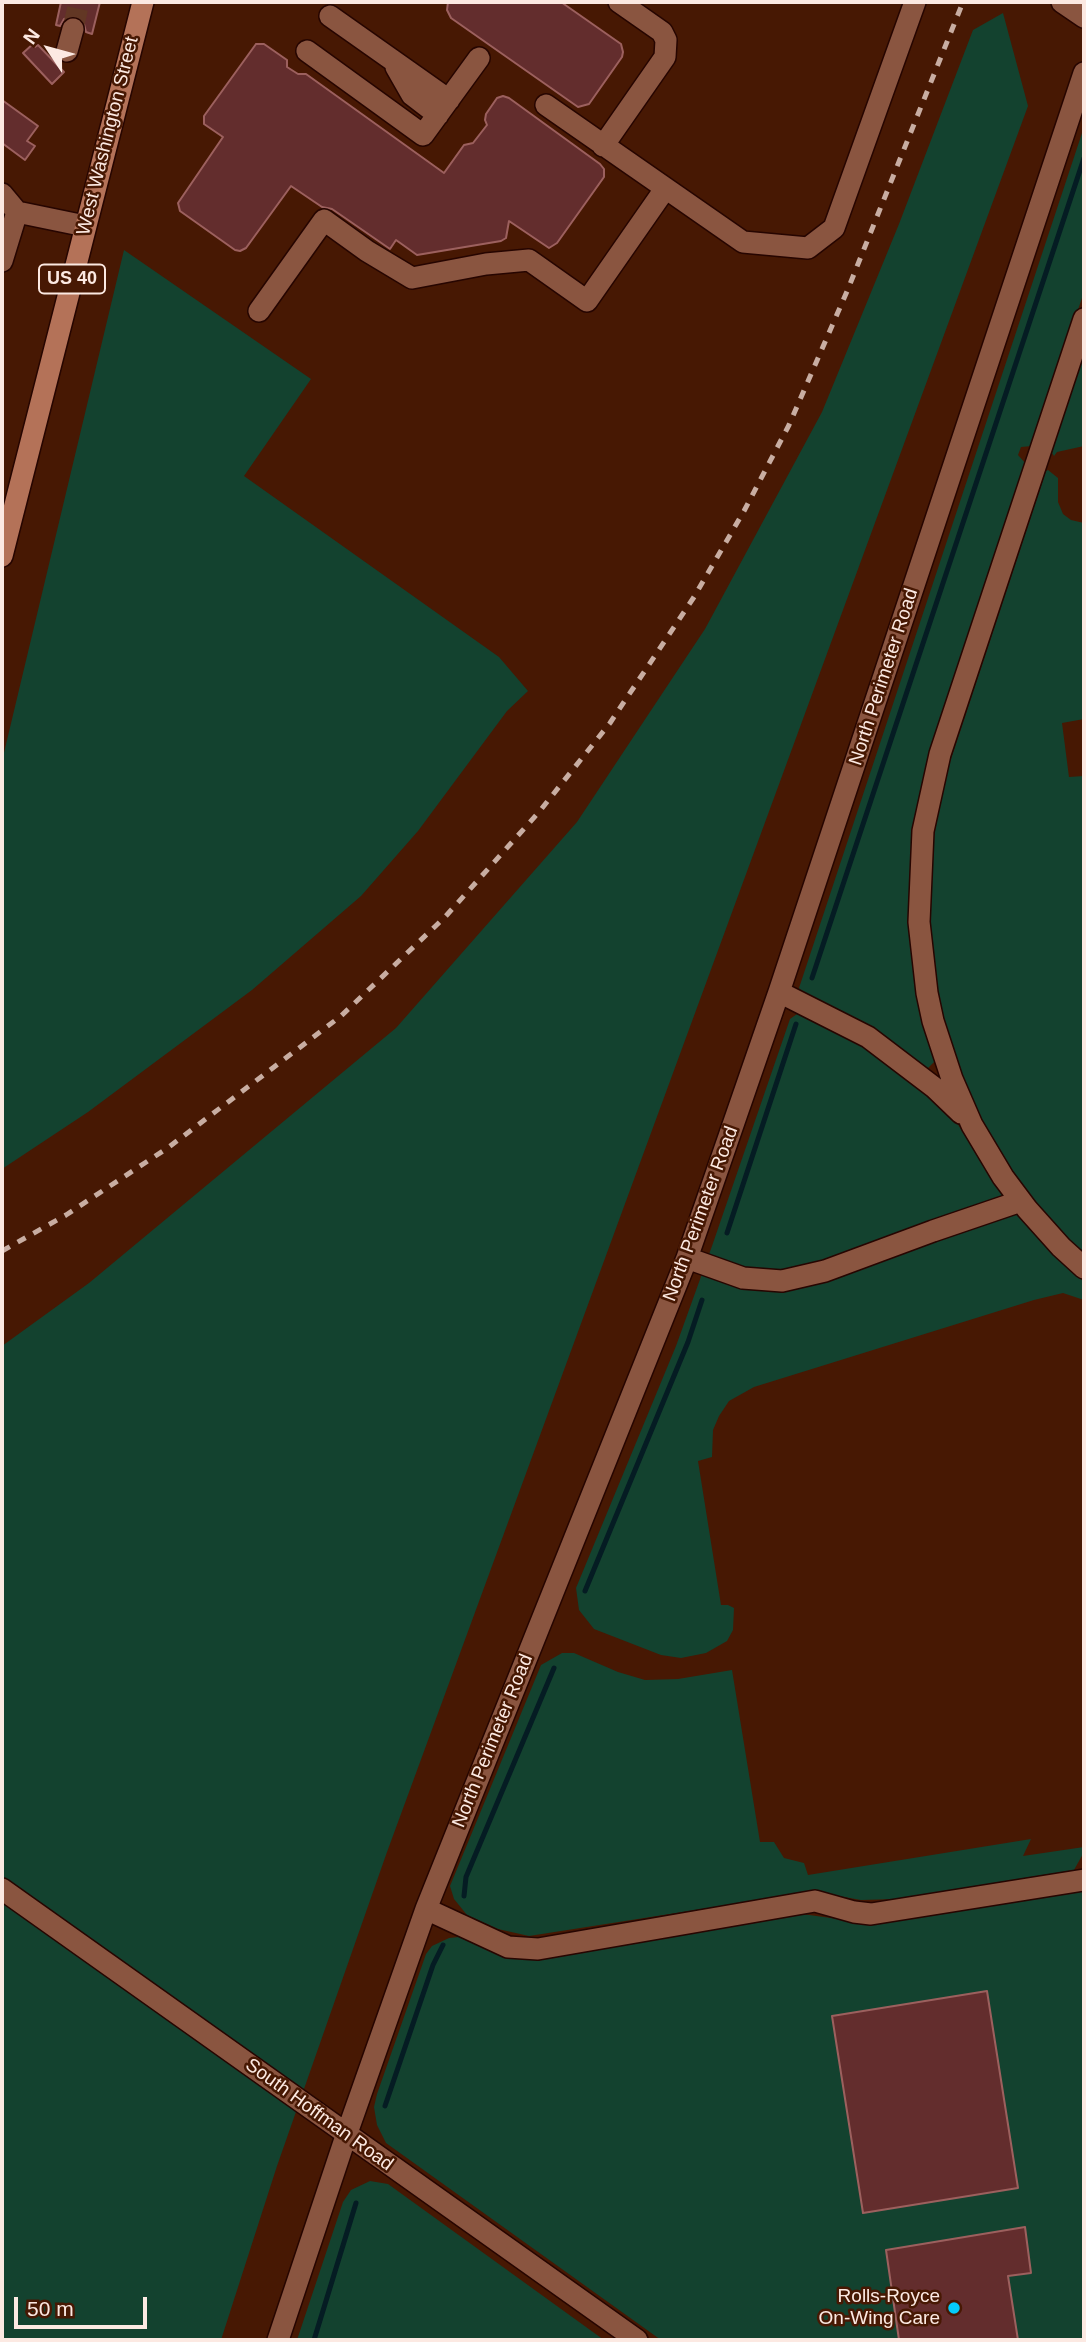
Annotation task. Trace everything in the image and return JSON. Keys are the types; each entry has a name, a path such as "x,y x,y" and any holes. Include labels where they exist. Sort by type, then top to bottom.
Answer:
{"main road":[{"name":"West Washington Street","path":"2,556 142,2"}],"street":[{"path":"603,146 665,57 666,40 662,32 619,2"},
{"path":"547,105 743,242 808,248 834,228 915,2"},
{"path":"1062,2 1084,17"},
{"path":"330,16 392,60 412,95 443,107"},
{"path":"67,51 73,29"},
{"path":"307,51 423,135 479,58"},
{"name":"North Perimeter Road","path":"278,2340 346,2133 426,1909 687,1258 779,992 1084,73"},
{"path":"259,311 324,220 367,251 412,278 486,264 529,260 587,301 665,189"},
{"path":"2,194 17,212 85,226"},
{"path":"2,261 17,212"},
{"path":"1084,319 940,754 923,831 919,922 927,993 942,1051 972,1125 1003,1177 1021,1201 1061,1247 1084,1268"},
{"path":"779,992 868,1037 935,1088 972,1125"},
{"path":"687,1258 743,1278 782,1281 825,1272 1021,1201"},
{"path":"426,1909 508,1947 538,1949 815,1901 854,1912 871,1913 1084,1880"},
{"name":"South Hoffman Road","path":"2,1889 637,2340"}],"green space":[{"path":"1003,13 1028,106 387,1852 277,2166 221,2340 2,2340 2,1346 89,1283 396,1028 577,822 705,629 822,412 899,224 973,30"},
{"path":"1084,127 1084,292 1032,446 1021,447 1018,455 1026,464 924,777 914,828 908,907 912,961 921,1015 935,1061 928,1068 923,1068 804,994 799,988"},
{"path":"124,250 311,379 244,476 499,657 528,691 507,711 418,831 361,896 252,990 88,1112 2,1169 2,761"},
{"path":"1084,354 1084,446 1057,452 1054,456 1052,453 1056,438"},
{"path":"1048,470 1058,478 1058,502 1063,514 1071,520 1084,523 1084,719 1062,723 1069,777 1084,776 1084,1256 1055,1227 1018,1181 974,1107 957,1065 939,1006 929,931 931,851 946,774"},
{"path":"809,1012 905,1071 957,1123 993,1180 1022,1219 1084,1282 1084,1300 1063,1293 1034,1300 754,1387 729,1401 713,1430 712,1457 698,1461 721,1605 734,1608 733,1630 727,1641 706,1653 681,1658 661,1655 594,1629 579,1610 576,1588 676,1346 790,1019 797,1014"},
{"path":"562,1653 574,1653 618,1672 645,1680 678,1679 732,1670 760,1842 774,1842 784,1858 804,1863 808,1875 1031,1839 1023,1856 1084,1847 1084,1852 1074,1870 895,1899 861,1900 827,1894 798,1894 529,1936 498,1929 467,1915 454,1899 450,1886 541,1665"},
{"path":"1084,1890 1084,2340 661,2340 386,2143 377,2125 374,2107 377,2094 426,1954 432,1946 449,1938 459,1937 483,1945 802,1914 867,1923"},
{"path":"370,2181 388,2184 604,2340 297,2340 343,2202 351,2190"}],"building":[{"path":"61,2 100,2 92,34 86,32 83,20 76,16 64,19 60,26 56,25"},
{"path":"448,2 561,2 621,44 622,57 589,104 578,107 451,18 447,10"},
{"path":"33,44 35,47 38,45 64,72 52,84 23,53"},
{"path":"256,44 264,44 287,60 287,67 298,74 306,74 444,173 464,145 473,143 487,125 486,114 497,98 503,96 600,164 604,169 604,177 557,243 549,248 509,221 506,238 501,241 417,255 396,240 390,249 332,209 322,207 291,186 246,248 235,250 180,211 178,203 223,137 204,124 204,116"},
{"path":"2,100 38,126 27,141 35,146 25,160 2,143"},
{"path":"987,1991 1018,2188 863,2213 832,2016"},
{"name":"Rolls-Royce On-Wing Care","path":"1025,2227 1031,2273 1008,2276 1018,2340 899,2340 886,2250"}],"waterway":[{"path":"812,978 1084,158"},
{"path":"727,1233 796,1024"},
{"path":"585,1591 688,1342 702,1300"},
{"path":"464,1896 466,1877 554,1668"},
{"path":"385,2106 433,1965 443,1945"},
{"path":"314,2340 356,2203"}],"tunnel":[{"path":"73,29 79,2"}],"railway":[{"path":"2,1251 66,1215 169,1147 341,1016 445,917 539,812 610,723 694,597 744,511 789,425 848,289 963,2"}],"place":[{"name":"Rolls-Royce On-Wing Care","path":"954,2308"}]}
